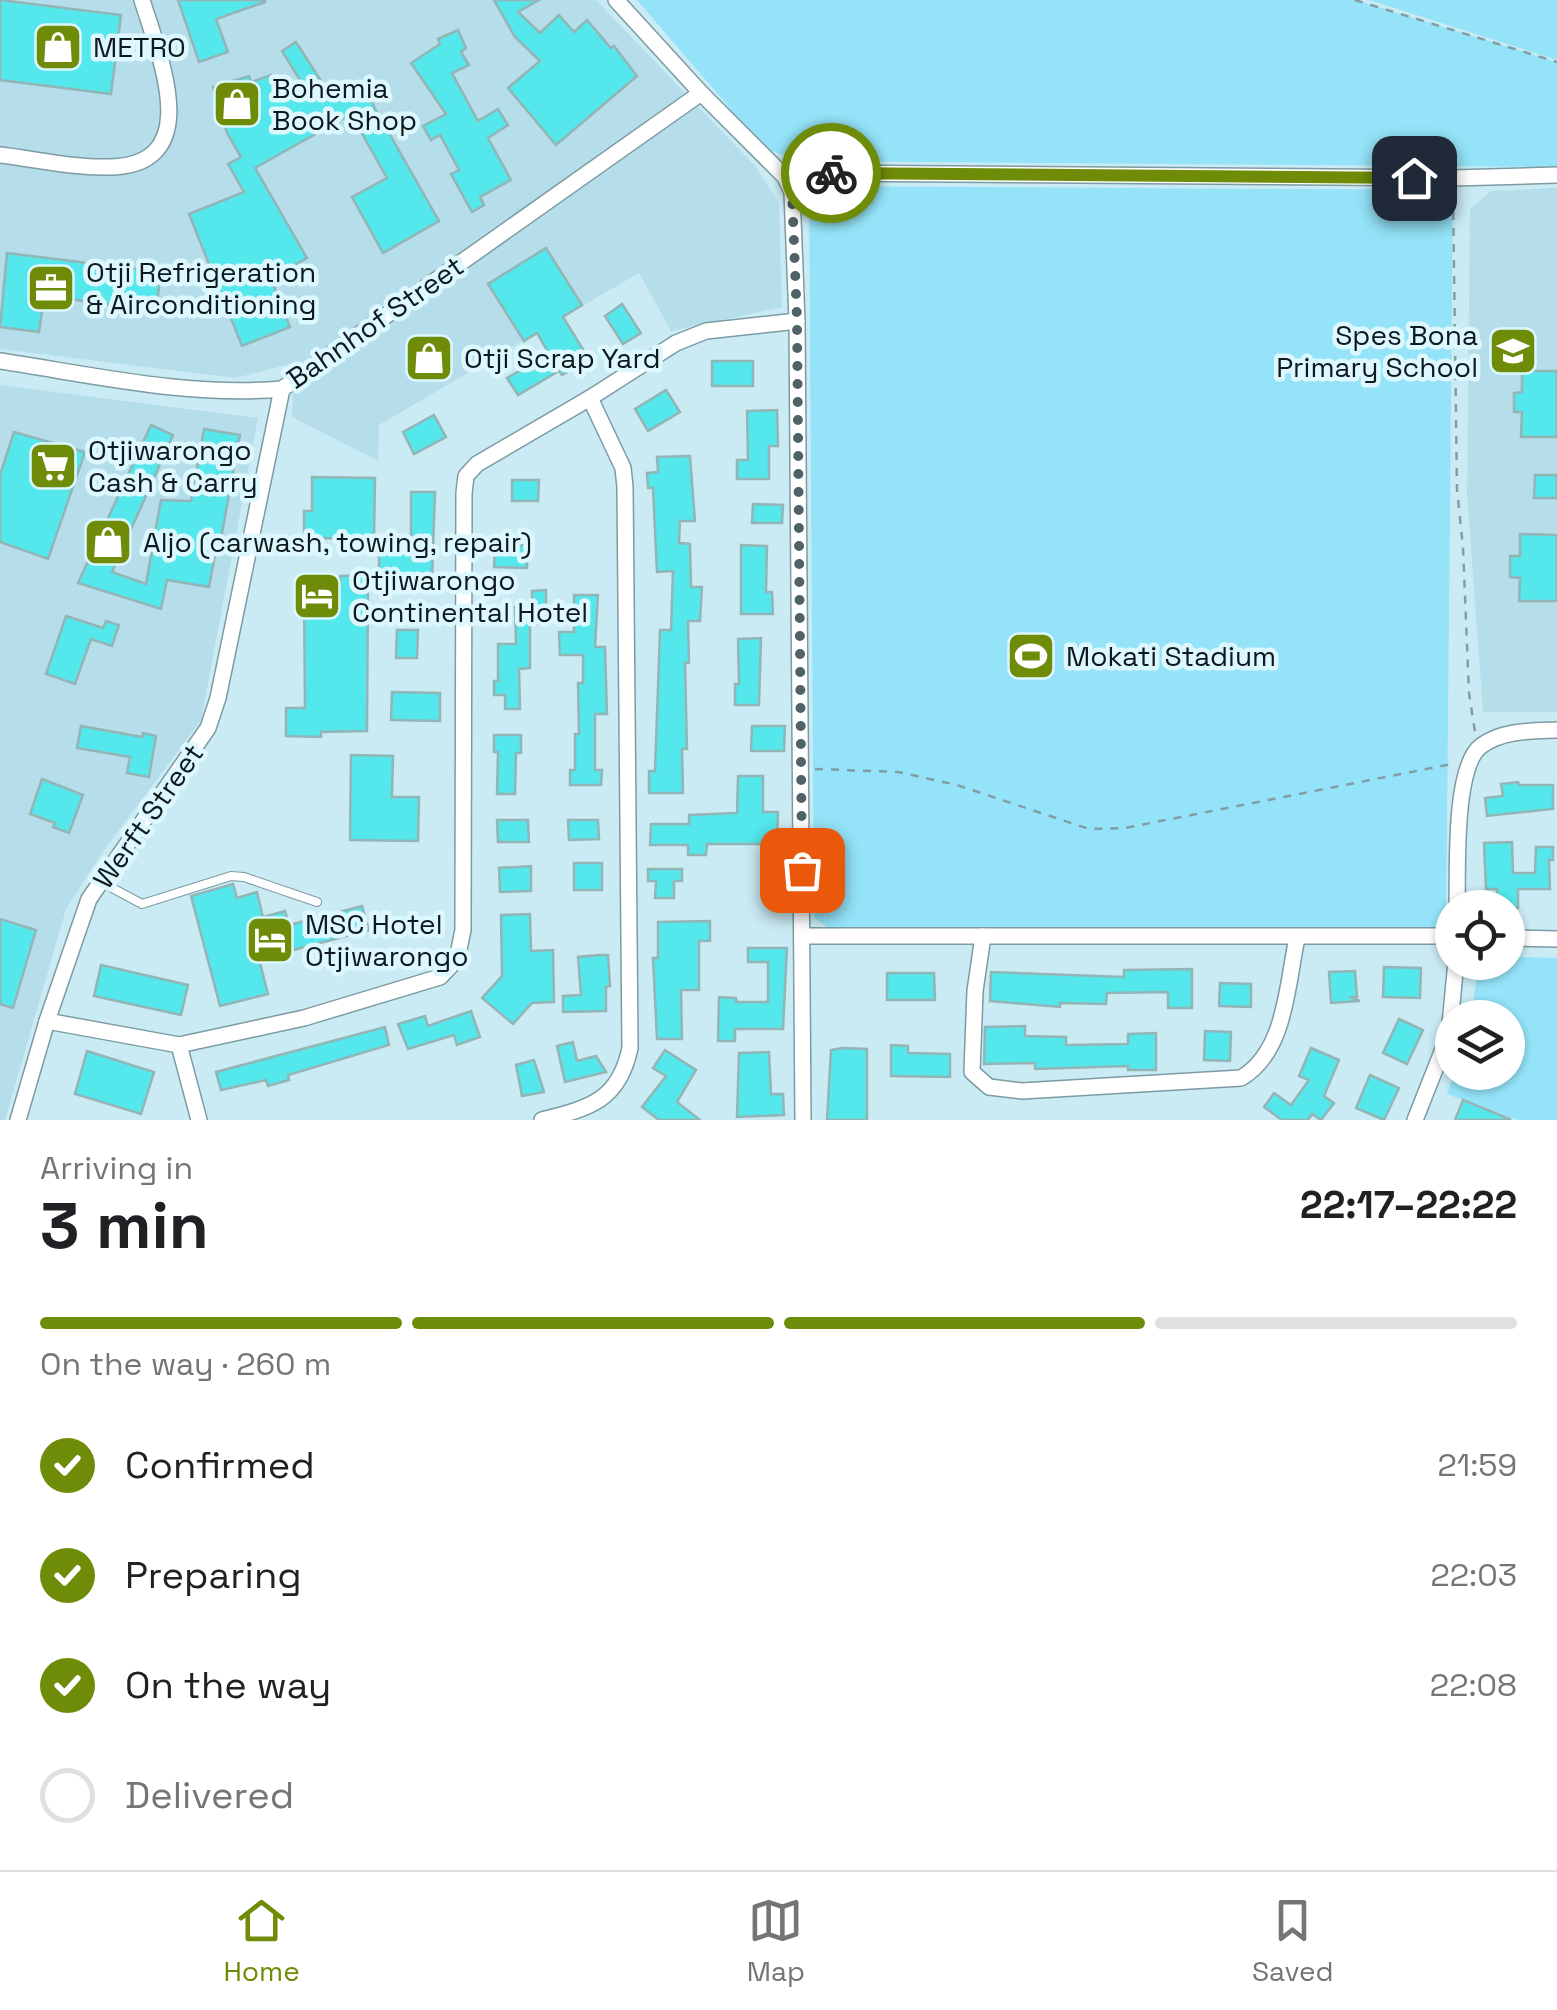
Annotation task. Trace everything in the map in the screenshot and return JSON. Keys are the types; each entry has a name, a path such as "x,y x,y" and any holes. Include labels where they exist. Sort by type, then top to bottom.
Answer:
{"street":[{"path":"0,156 109,168 140,163 162,146 169,129 169,105 162,65 142,0"},
{"path":"616,0 785,177 792,192 797,320 803,1120"},
{"name":"Bahnhof Street","path":"0,361 175,387 236,393 282,389 702,93"},
{"path":"785,177 877,173 1557,176"},
{"path":"46,1022 179,1045 304,1018 440,977 456,959 464,930 466,476 477,464 676,342 706,331 797,320"},
{"name":"Werft Street","path":"18,1120 46,1022 89,899 208,728 218,698 282,389"},
{"path":"542,1120 593,1106 612,1090 625,1070 630,1048 625,486 623,468 590,398"},
{"path":"1458,890 1460,822 1473,755 1496,737 1557,730"},
{"path":"802,936 1435,936"},
{"path":"983,936 975,991 972,1072 989,1087 1022,1091 1242,1078 1254,1070 1277,1032 1297,938"},
{"path":"1525,938 1557,939"},
{"path":"1416,1120 1450,1034 1454,980"},
{"path":"179,1045 199,1120"}],"lane":[{"path":"101,882 142,904 230,876 244,877 317,902"}],"path":[{"path":"1355,0 1557,62"},
{"path":"801,769 913,775 958,785 1089,830 1125,828 1473,755 1464,548 1457,489 1453,178"}],"shaded area":[{"path":"0,0 596,0 756,167 779,203 782,307 671,331 639,273 379,425 378,461 292,417 294,363 235,378 0,349"},
{"path":"637,0 1355,0 1557,62 1557,167 799,161 772,151"},
{"path":"1369,0 1557,0 1557,60"},
{"path":"809,186 1453,190 1446,890 1435,890 1435,927 830,930 814,917"},
{"name":"Spes Bona Primary School","path":"1557,188 1557,712 1483,712 1467,493 1470,209 1491,191"},
{"path":"0,385 258,418 201,720 102,853 66,909 5,1120 0,1120"},
{"path":"1525,957 1557,958 1557,1120 1518,1120 1447,1094 1448,1090 1525,1090 1525,1000 1474,1000 1476,980 1525,980"}],"building":[{"name":"METRO","path":"0,0 121,15 111,94 0,80"},
{"path":"178,0 265,2 216,19 228,52 199,62"},
{"path":"494,0 539,0 518,12 540,33 559,15 574,32 587,20 637,76 556,145 508,88 540,61 515,37"},
{"path":"458,30 466,48 461,52 469,65 452,73 478,121 498,109 508,125 488,138 511,180 480,197 484,205 472,212 451,174 459,170 440,135 431,140 423,126 446,114 411,63 440,44 438,39"},
{"path":"296,42 332,98 360,82 439,221 383,253 352,197 387,178 351,114 255,168 307,258 271,279 290,327 242,346 189,214 244,192 228,164 241,157 227,133 213,87 249,76 251,82 271,75 279,100 303,85 282,51"},
{"path":"546,248 582,305 563,317 589,359 518,395 507,378 549,354 537,333 524,341 488,284"},
{"path":"7,253 161,272 156,310 44,296 39,332 0,327"},
{"path":"622,304 641,333 623,344 605,316"},
{"path":"712,361 753,361 753,386 712,386"},
{"path":"1522,371 1557,371 1557,437 1521,437 1522,412 1514,412 1514,393 1522,392"},
{"path":"666,390 680,412 648,431 635,409"},
{"path":"777,410 778,446 769,446 769,479 737,479 737,460 748,460 747,411"},
{"path":"434,415 446,437 414,454 403,432"},
{"path":"151,425 173,435 112,572 146,584 161,500 191,501 204,429 240,435 209,587 167,580 161,609 78,583"},
{"path":"14,432 85,452 48,559 0,542 0,475"},
{"path":"690,456 695,521 680,521 679,543 690,544 691,587 702,587 700,621 688,621 683,793 649,793 649,771 655,771 660,630 671,630 673,571 657,572 653,488 648,488 647,473 658,472 657,457"},
{"path":"1535,475 1557,475 1557,498 1534,498"},
{"path":"312,477 375,478 374,539 304,538 304,511 312,511"},
{"path":"512,480 539,480 538,501 512,501"},
{"path":"411,492 435,492 432,580 379,580 379,542 411,542"},
{"path":"753,504 783,505 782,523 752,523"},
{"path":"1520,534 1557,535 1557,601 1519,601 1520,578 1510,577 1510,556 1520,556"},
{"path":"495,544 527,545 527,568 494,567"},
{"path":"741,545 767,546 766,592 772,592 773,614 741,614"},
{"path":"368,575 367,731 321,732 321,737 286,736 286,708 305,708 304,586 340,587 340,576"},
{"path":"546,590 546,624 530,624 530,668 519,669 520,709 505,709 505,695 494,695 498,644 516,644 515,607 532,607 532,591"},
{"path":"574,595 598,595 595,647 605,647 607,714 595,714 595,770 602,770 601,785 570,785 570,770 575,770 575,734 579,734 578,683 583,683 583,655 560,655 559,632 574,632"},
{"path":"66,616 103,628 106,621 119,625 112,646 91,639 75,684 46,674"},
{"path":"397,630 418,630 417,658 396,658"},
{"path":"761,638 759,705 735,705 735,684 739,684 738,639"},
{"path":"392,692 440,693 440,721 391,720"},
{"path":"81,726 156,736 149,777 127,773 130,757 77,748"},
{"path":"752,726 785,726 784,751 751,751"},
{"path":"494,735 521,735 521,753 516,753 515,794 497,794 498,752 494,752"},
{"path":"351,755 393,756 392,797 419,797 418,841 350,840"},
{"path":"738,776 763,776 763,812 778,812 777,844 707,844 706,855 688,855 688,845 650,845 651,824 689,824 689,815 737,813"},
{"path":"42,779 83,795 69,833 30,814"},
{"path":"1501,784 1553,785 1553,809 1487,816 1485,798 1503,796"},
{"path":"497,820 528,820 529,842 498,842"},
{"path":"568,820 598,820 599,839 569,840"},
{"path":"1512,842 1513,873 1535,873 1536,847 1553,847 1553,860 1549,860 1550,889 1486,889 1484,843"},
{"path":"574,863 602,863 602,890 574,890"},
{"path":"531,866 531,891 500,892 499,868"},
{"path":"648,869 682,869 682,881 674,881 674,898 655,898 656,881 648,881"},
{"path":"233,884 237,898 257,892 263,917 285,911 289,925 362,906 369,930 259,959 268,994 220,1006 191,896"},
{"path":"530,914 531,951 553,950 554,1002 532,1003 513,1024 482,998 502,976 501,915"},
{"path":"0,919 36,930 13,1008 0,1004"},
{"path":"710,921 710,941 699,941 699,990 681,990 682,1039 657,1039 653,958 658,958 658,922"},
{"path":"748,948 787,948 783,1029 735,1029 735,1041 718,1041 719,997 736,998 736,1002 768,1002 768,962 748,962"},
{"path":"608,955 610,986 606,987 606,1011 563,1012 563,996 581,995 578,957"},
{"path":"101,965 188,985 181,1015 94,996"},
{"path":"1384,967 1421,968 1420,998 1383,997"},
{"path":"1192,969 1192,1008 1168,1008 1168,992 1107,993 1106,1004 1060,1003 1060,1007 990,1001 991,972 1124,977 1124,970"},
{"path":"1355,971 1357,997 1350,997 1360,1001 1331,1003 1329,972"},
{"path":"887,973 934,973 935,1000 887,1000"},
{"path":"1220,983 1251,984 1251,1007 1219,1006"},
{"path":"471,1011 480,1037 457,1045 454,1035 408,1049 398,1024 425,1016 428,1026"},
{"path":"1399,1019 1423,1030 1407,1064 1383,1053"},
{"path":"1025,1026 1025,1036 1066,1037 1066,1045 1128,1044 1128,1034 1156,1033 1156,1070 1128,1070 1128,1066 1035,1069 1035,1063 984,1064 985,1027"},
{"path":"385,1027 389,1045 288,1075 289,1080 268,1086 266,1080 221,1090 216,1072"},
{"path":"1205,1031 1231,1032 1230,1061 1204,1060"},
{"path":"573,1042 577,1061 596,1056 606,1072 565,1082 557,1046"},
{"path":"891,1045 908,1046 908,1053 950,1054 950,1077 891,1076"},
{"path":"1311,1048 1339,1060 1324,1096 1334,1103 1321,1120 1312,1114 1308,1120 1282,1120 1264,1107 1274,1093 1291,1105 1309,1080 1299,1076"},
{"path":"867,1049 867,1120 827,1120 831,1050"},
{"path":"665,1050 696,1070 677,1102 700,1120 659,1120 642,1107 666,1076 653,1068"},
{"path":"87,1051 154,1072 141,1114 75,1094"},
{"path":"769,1052 771,1094 783,1094 784,1115 737,1117 739,1053"},
{"path":"534,1060 544,1092 522,1096 516,1065"},
{"path":"1370,1075 1399,1088 1384,1120 1356,1108"},
{"path":"1463,1100 1510,1119 1510,1120 1455,1120"}],"way so far":[{"path":"802,870 797,320 792,192 785,177 831,173"}],"place":[{"name":"METRO","path":"58,47"},
{"name":"Bohemia Book Shop","path":"237,104"},
{"name":"Otji Refrigeration & Airconditioning","path":"51,288"},
{"name":"Spes Bona Primary School","path":"1513,351"},
{"name":"Otji Scrap Yard","path":"429,358"},
{"name":"Otjiwarongo Cash & Carry","path":"53,466"},
{"name":"Aljo (carwash, towing, repair)","path":"108,542"},
{"name":"Otjiwarongo Continental Hotel","path":"317,596"},
{"name":"Mokati Stadium","path":"1031,656"},
{"name":"MSC Hotel Otjiwarongo","path":"270,940"}],"route":[{"path":"831,173 1414,178"}]}
